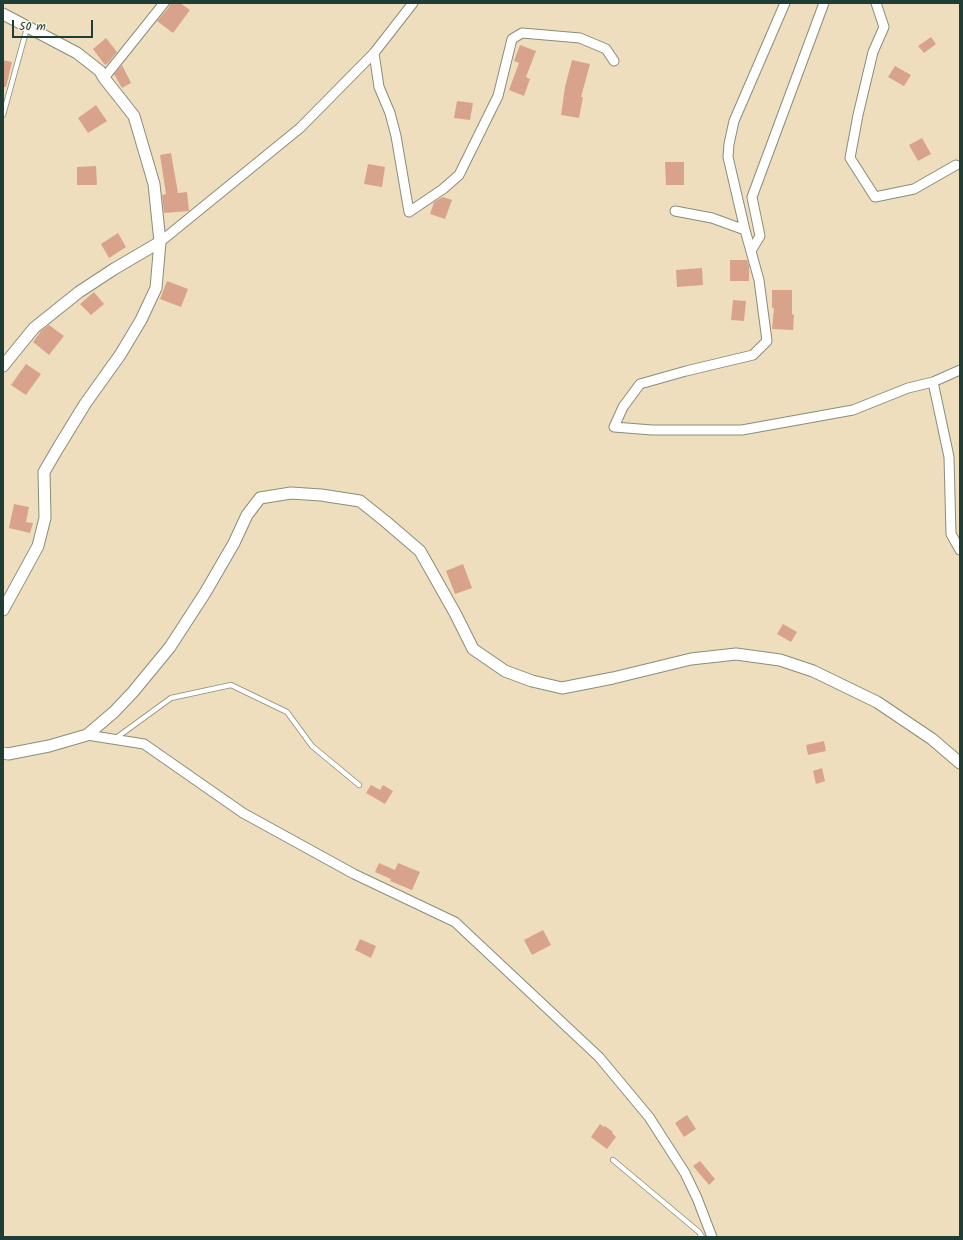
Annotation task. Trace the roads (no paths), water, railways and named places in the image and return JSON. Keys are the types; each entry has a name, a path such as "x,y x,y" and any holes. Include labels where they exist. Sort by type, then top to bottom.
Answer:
{"street":[{"path":"104,78 164,3"},
{"path":"3,366 34,328 79,292 160,242 300,128 374,53 413,3"},
{"path":"785,3 734,121 728,157 745,230 759,280 767,342 753,355 640,384 623,407 614,427 652,430 742,430 853,410 908,388 933,382 960,370"},
{"path":"751,251 760,236 752,198 824,3"},
{"path":"876,3 884,27 873,52 858,115 850,158 875,197 914,189 956,165"},
{"path":"3,14 77,53 100,71 134,116 154,184 160,242 156,288 141,320 120,355 85,404 44,472 45,518 38,546 3,610"},
{"path":"374,53 379,87 390,113 396,136 409,212 443,189 459,175 498,96 512,39 522,33 580,38 606,49 614,61"},
{"path":"675,211 712,218 745,230"},
{"path":"933,382 949,458 951,534 960,550"},
{"path":"3,753 8,754 42,748 87,735 114,712 133,692 170,647 205,593 234,543 247,515 260,498 291,493 321,495 360,501 385,521 420,551 455,613 473,649 505,671 532,681 562,688 613,678 691,659 736,654 780,660 813,671 877,702 932,739 960,763"},
{"path":"87,735 144,744 243,813 354,874 455,922 599,1057 649,1116 685,1173 697,1198 712,1237"}],"lane":[{"path":"3,115 27,28"},
{"path":"114,740 171,698 231,685 287,712 312,746 360,785"},
{"path":"612,1160 699,1232 702,1237"}]}
